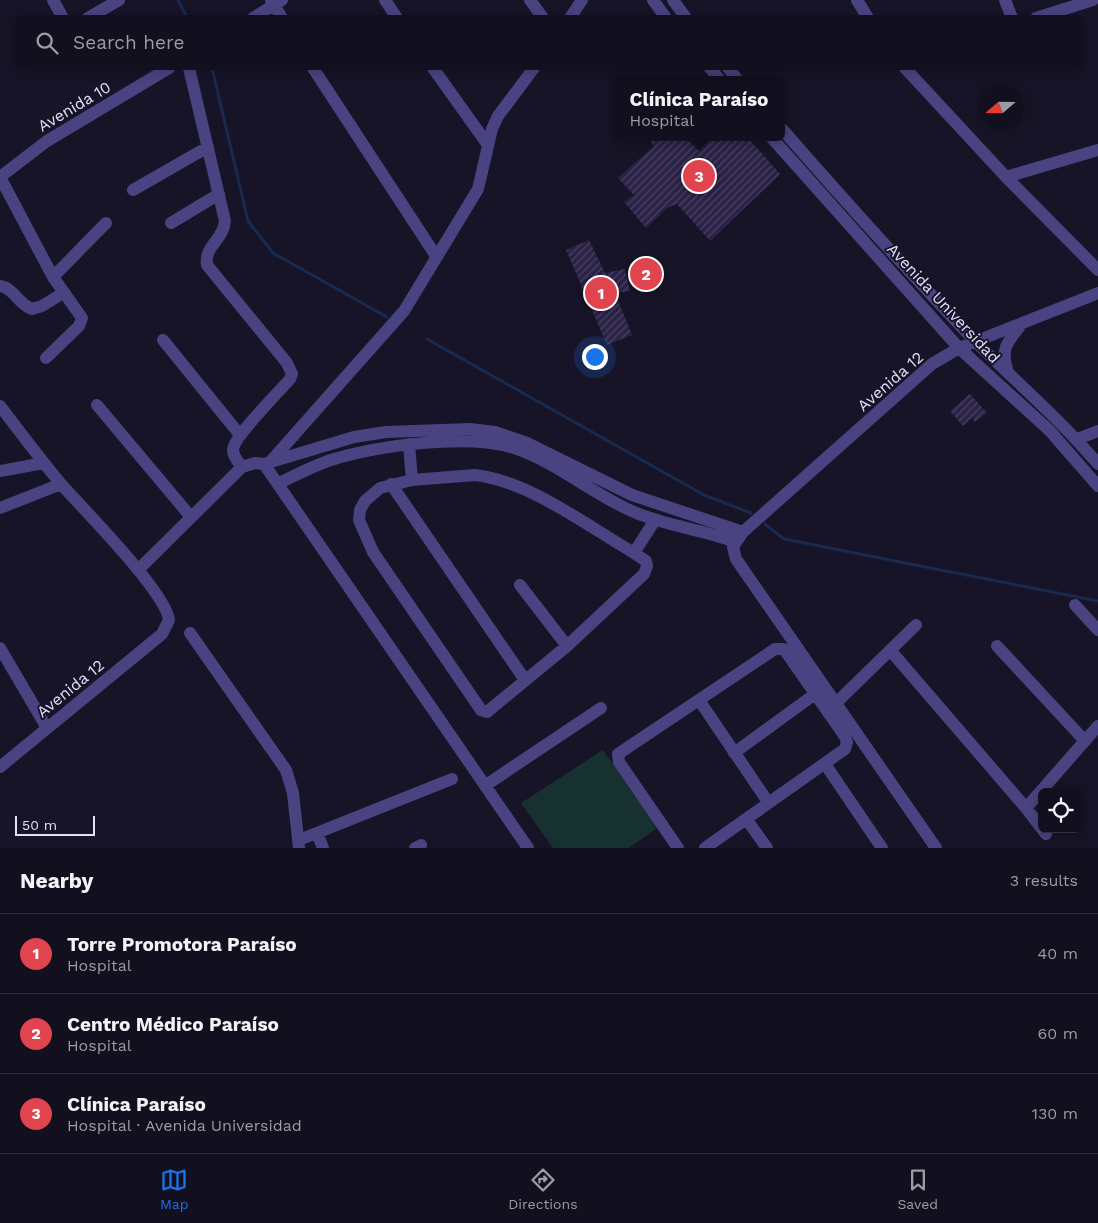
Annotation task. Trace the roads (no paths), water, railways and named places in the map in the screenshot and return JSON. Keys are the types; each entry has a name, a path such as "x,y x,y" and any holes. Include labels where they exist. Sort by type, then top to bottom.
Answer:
{"street":[{"path":"53,0 61,15"},
{"path":"93,15 119,0"},
{"path":"385,0 395,15"},
{"path":"530,0 541,15"},
{"path":"572,15 582,0"},
{"path":"653,0 664,15"},
{"path":"673,0 684,15"},
{"path":"857,0 866,15"},
{"path":"1006,0 1011,15"},
{"path":"1046,15 1093,0"},
{"path":"257,15 275,2 281,15"},
{"name":"Avenida 10","path":"0,177 25,156 167,70"},
{"path":"189,70 225,227 206,254 206,265 287,363 292,374 290,379 240,435 232,451 242,467"},
{"path":"314,70 436,256"},
{"path":"434,70 488,145"},
{"path":"267,462 404,311 478,189 488,145 498,116 532,70"},
{"path":"907,70 1006,177 1098,270"},
{"name":"Avenida Universidad","path":"785,132 888,250 976,341 1077,439 1098,464"},
{"name":"Avenida Universidad","path":"775,141 959,348 1050,431 1098,486"},
{"path":"132,190 208,147"},
{"path":"1006,177 1098,150"},
{"path":"0,163 25,156"},
{"path":"0,177 53,277 82,321 46,358"},
{"path":"171,223 219,194"},
{"path":"53,277 106,223"},
{"path":"0,286 8,288 21,303 32,309 42,306 63,293"},
{"name":"Avenida 12","path":"735,542 743,532 932,364 959,348 1098,293"},
{"path":"1007,372 1002,355 1006,345 1023,322"},
{"path":"163,340 240,435"},
{"path":"0,406 44,463 138,570 242,467 267,462 354,437 386,432 470,429 495,432 526,443 632,495 743,532"},
{"path":"97,406 191,517"},
{"path":"1077,439 1098,431"},
{"path":"279,484 332,460 409,444 463,442 513,448 532,456 621,506 655,520 709,532 735,542 733,547 736,559 936,848"},
{"path":"409,444 412,480"},
{"path":"267,462 279,484 528,848"},
{"path":"0,471 44,463"},
{"path":"475,475 492,477 511,483 634,553 646,561 647,570 567,646 487,712 482,710 378,560 363,534 359,520 360,510 372,494 391,484 412,480 475,475"},
{"path":"0,508 62,484"},
{"path":"391,484 526,680"},
{"path":"634,553 655,520"},
{"name":"Avenida 12","path":"0,767 162,634 167,627 168,614 138,570"},
{"path":"520,585 567,646"},
{"path":"1075,605 1098,630"},
{"path":"836,703 916,625"},
{"path":"190,633 286,770 293,793 299,844 317,833 452,778"},
{"path":"996,646 1085,741"},
{"path":"0,648 47,728"},
{"path":"678,848 619,762 618,754 775,649 784,649 847,742 844,749 825,764 768,802 747,820 705,848"},
{"path":"890,650 1026,808 1046,834"},
{"path":"734,753 815,694"},
{"path":"699,700 768,802"},
{"path":"486,785 601,708"},
{"path":"1026,808 1098,726"},
{"path":"825,764 882,848"},
{"path":"747,820 767,848"},
{"path":"317,833 323,848"}],"waterway":[{"path":"178,0 186,15"},
{"path":"212,70 248,221 273,253 387,317"},
{"path":"427,339 704,495 751,513"},
{"path":"765,524 784,539 1098,601"}],"place":[{"name":"Clínica Paraíso","path":"699,176"},
{"name":"Centro Médico Paraíso","path":"646,274"},
{"name":"Torre Promotora Paraíso","path":"601,293"}]}
